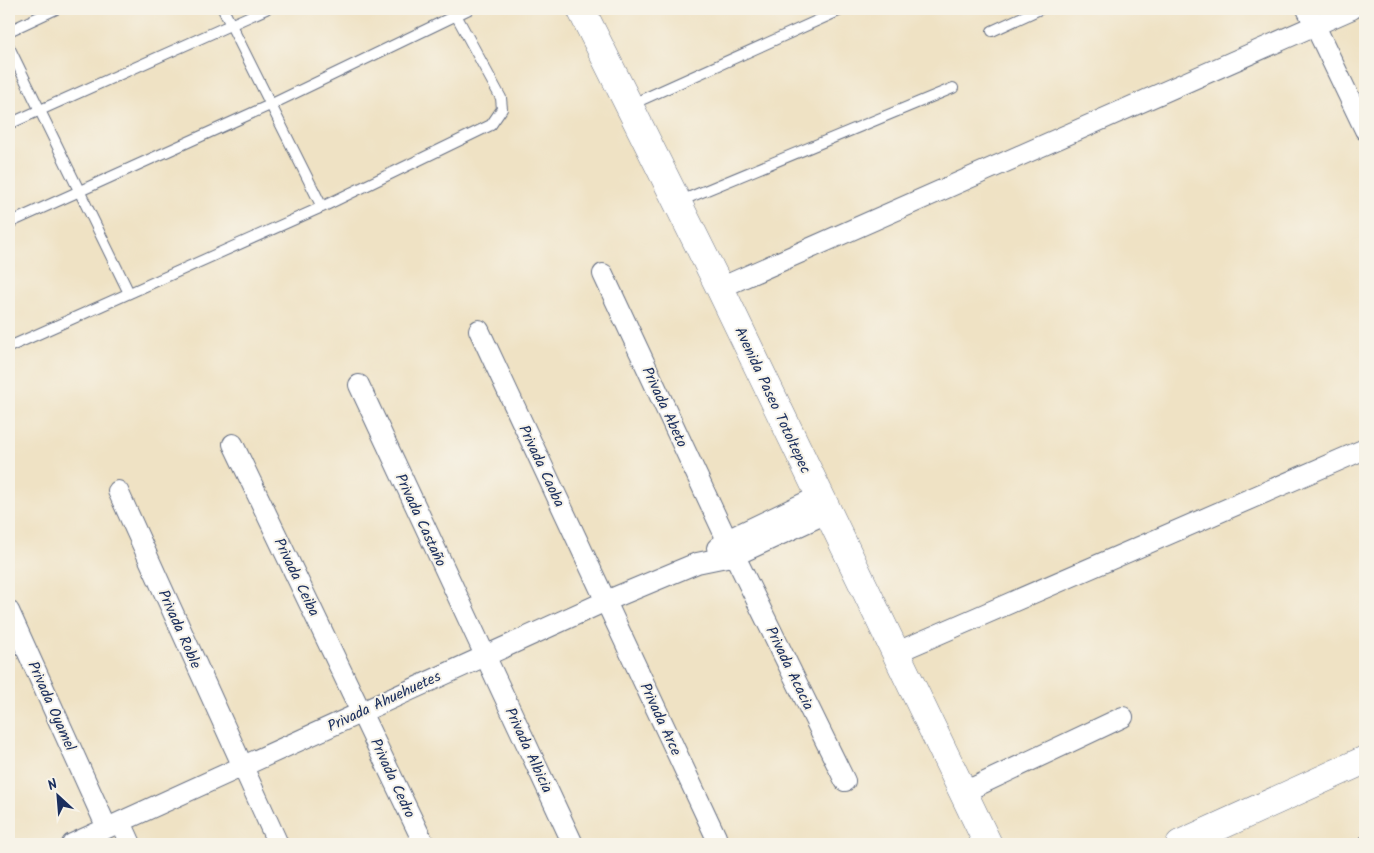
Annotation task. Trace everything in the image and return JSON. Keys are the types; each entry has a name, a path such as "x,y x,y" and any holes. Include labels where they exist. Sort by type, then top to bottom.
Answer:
{"main road":[{"name":"Avenida Paseo Totoltepec","path":"587,11 629,106 720,288 988,844"},
{"path":"1180,844 1365,760"}],"street":[{"path":"720,288 1311,17 1352,9"},
{"path":"1311,17 1365,130"},
{"name":"Privada Abeto","path":"603,274 731,548"},
{"name":"Privada Caoba","path":"479,330 606,601"},
{"name":"Privada Castaño","path":"358,385 484,656"},
{"name":"Privada Ceiba","path":"233,444 361,711"},
{"path":"895,653 1365,448"},
{"name":"Privada Roble","path":"118,491 278,844"},
{"name":"Privada Ahuehuetes","path":"72,844 361,711 606,601 731,548 823,505"},
{"name":"Privada Acacia","path":"731,548 845,781"},
{"name":"Privada Arce","path":"606,601 716,837"},
{"name":"Privada Oyamel","path":"9,611 114,825 131,844"},
{"name":"Privada Albicia","path":"484,656 574,844"},
{"name":"Privada Cedro","path":"361,711 424,844"},
{"path":"964,792 1123,717"}],"lane":[{"path":"9,31 56,9"},
{"path":"223,9 322,207"},
{"path":"9,124 266,9"},
{"path":"9,222 270,105 470,9"},
{"path":"629,106 843,9"},
{"path":"992,31 1040,9"},
{"path":"9,347 322,207 491,125 498,118 502,109 501,98 456,15"},
{"path":"9,47 129,293"},
{"path":"678,202 953,88"}],"railway":[{"path":"1350,844 1365,837"}]}
